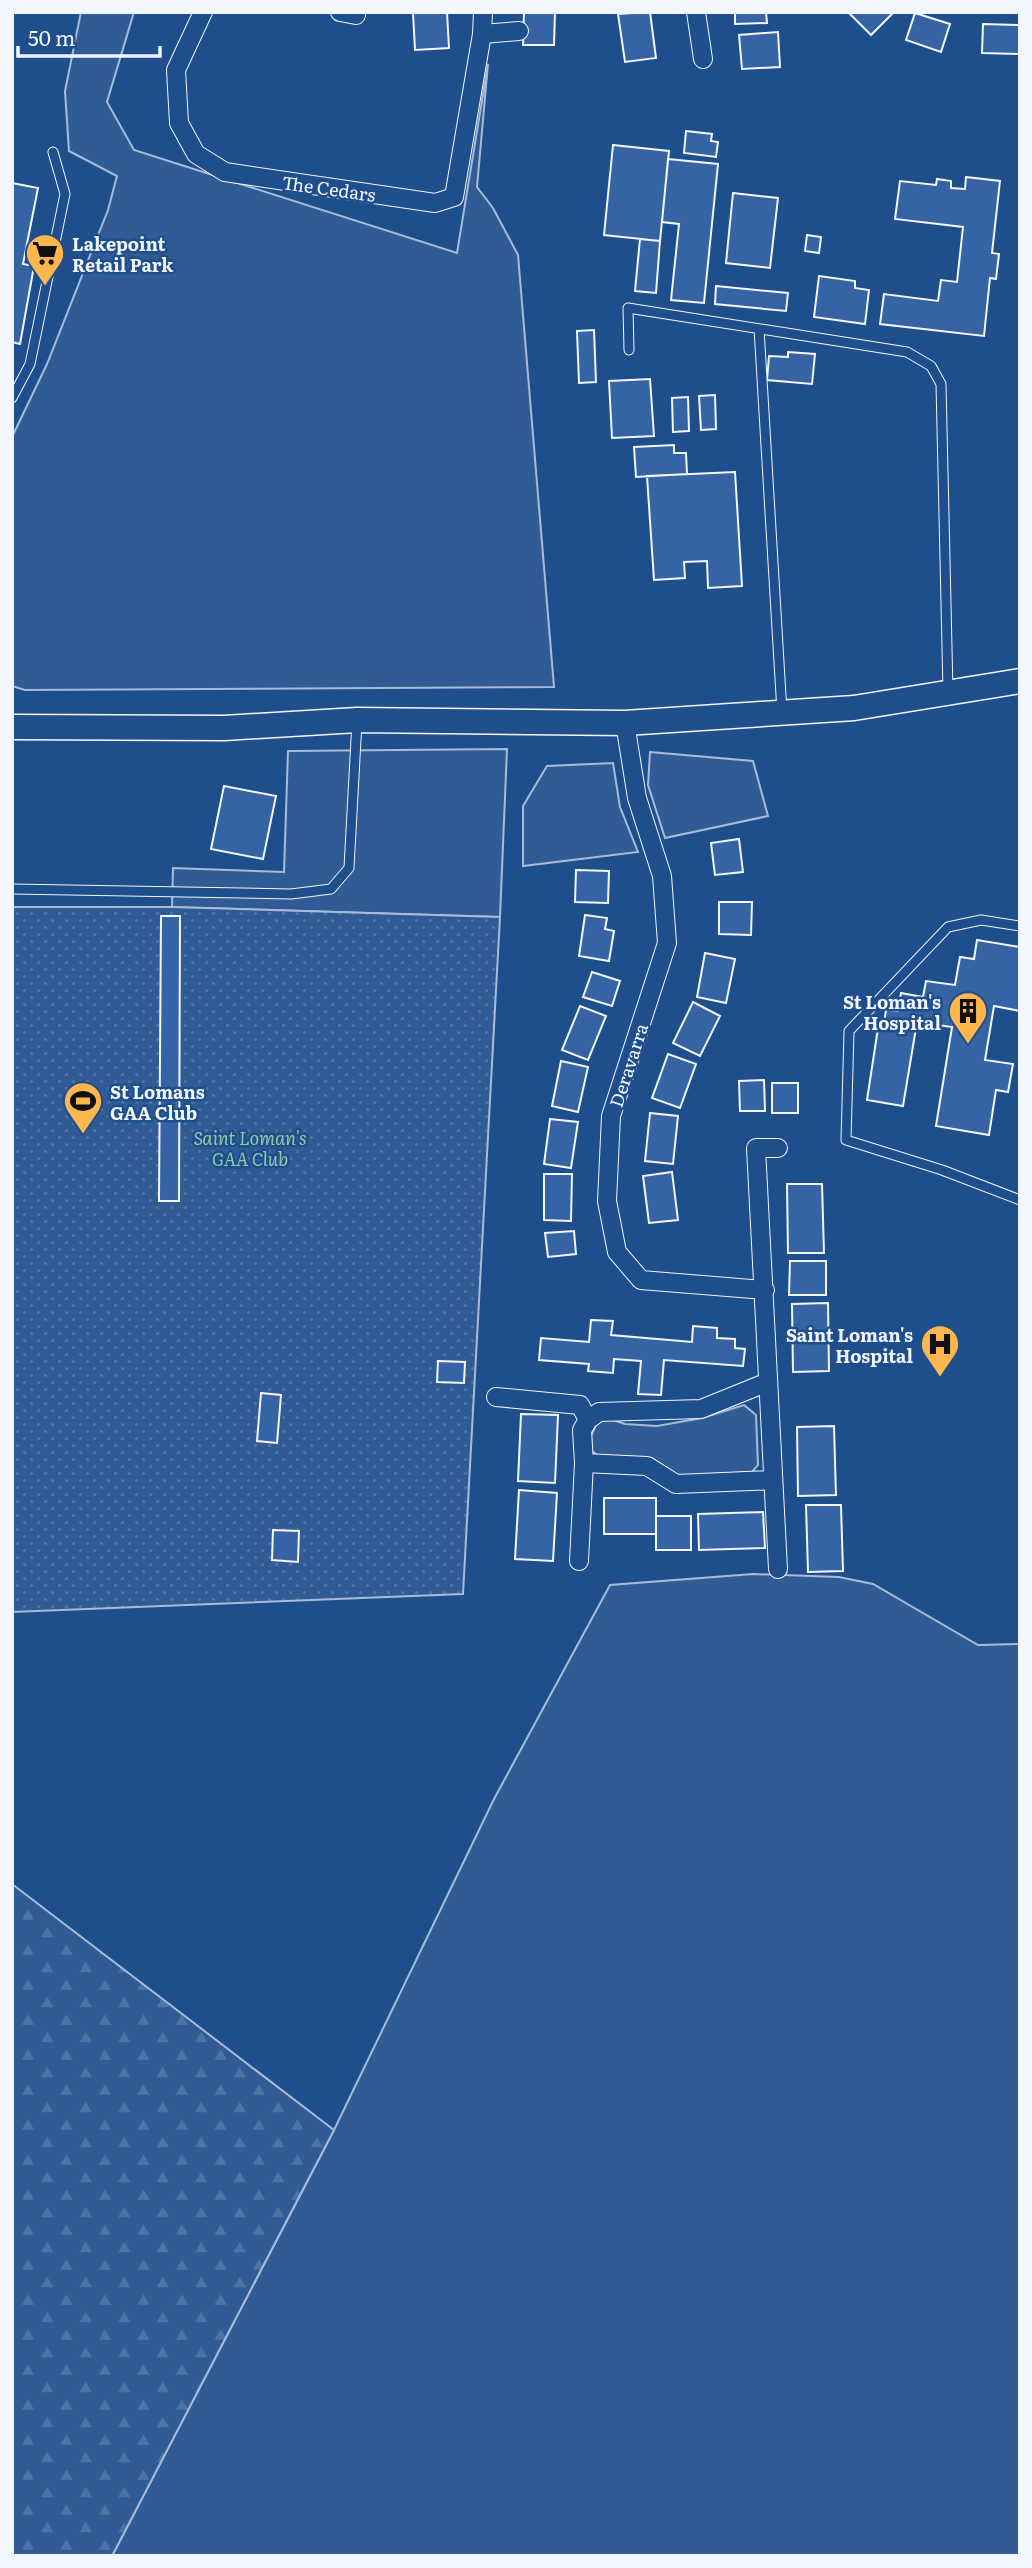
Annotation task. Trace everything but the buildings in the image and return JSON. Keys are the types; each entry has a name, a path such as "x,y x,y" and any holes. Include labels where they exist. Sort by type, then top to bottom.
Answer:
{"street":[{"name":"The Cedars","path":"203,12 176,70 179,123 196,154 225,173 435,203 454,197 482,34"},
{"path":"483,12 482,34 519,31"},
{"path":"696,12 703,59"},
{"path":"14,726 224,728 357,720 625,723 854,708 1020,681"},
{"name":"Deravarra","path":"625,723 637,798 662,876 667,943 611,1116 607,1201 617,1252 641,1280 765,1290"},
{"path":"778,1148 756,1148 778,1569"},
{"path":"579,1561 584,1463 582,1430 588,1420 599,1412 701,1409 768,1382"},
{"path":"496,1397 580,1405 588,1420"},
{"path":"584,1463 648,1466 676,1484 773,1480"}],"lane":[{"path":"12,398 30,364 65,194 53,152"},
{"path":"629,350 628,309 907,352 931,366 941,384 948,692"},
{"path":"759,329 782,713"},
{"path":"12,889 291,894 331,889 349,869 357,720"},
{"path":"1020,926 981,920 948,927 849,1031 846,1140 942,1170 1020,1200"}],"shaded area":[{"path":"81,12 134,12 107,102 134,150 457,253 488,64 477,187 493,208 518,255 554,687 25,690 12,686 12,437 47,364 108,210 117,176 69,151 65,91"},
{"path":"507,749 500,917 172,907 173,868 284,872 288,751"},
{"path":"650,752 753,761 768,816 665,838 648,785"},
{"path":"613,763 620,807 638,852 523,866 523,806 547,766"},
{"path":"744,1405 756,1415 758,1465 752,1472 679,1476 652,1458 601,1458 592,1451 591,1436 597,1423 607,1418 625,1424 657,1426 702,1418"},
{"path":"753,1574 839,1577 873,1584 978,1645 1020,1644 1020,2556 112,2556 334,2130 494,1799 610,1585"}],"green space":[{"name":"Saint Loman's GAA Club","path":"12,907 172,907 500,917 463,1594 12,1612"},
{"path":"12,1884 334,2130 112,2556 12,2556"}],"place":[{"name":"Lakepoint Retail Park","path":"45,287"},
{"name":"St Loman's Hospital","path":"968,1045"},
{"name":"St Lomans GAA Club","path":"83,1135"},
{"name":"Saint Loman's Hospital","path":"940,1378"}]}
